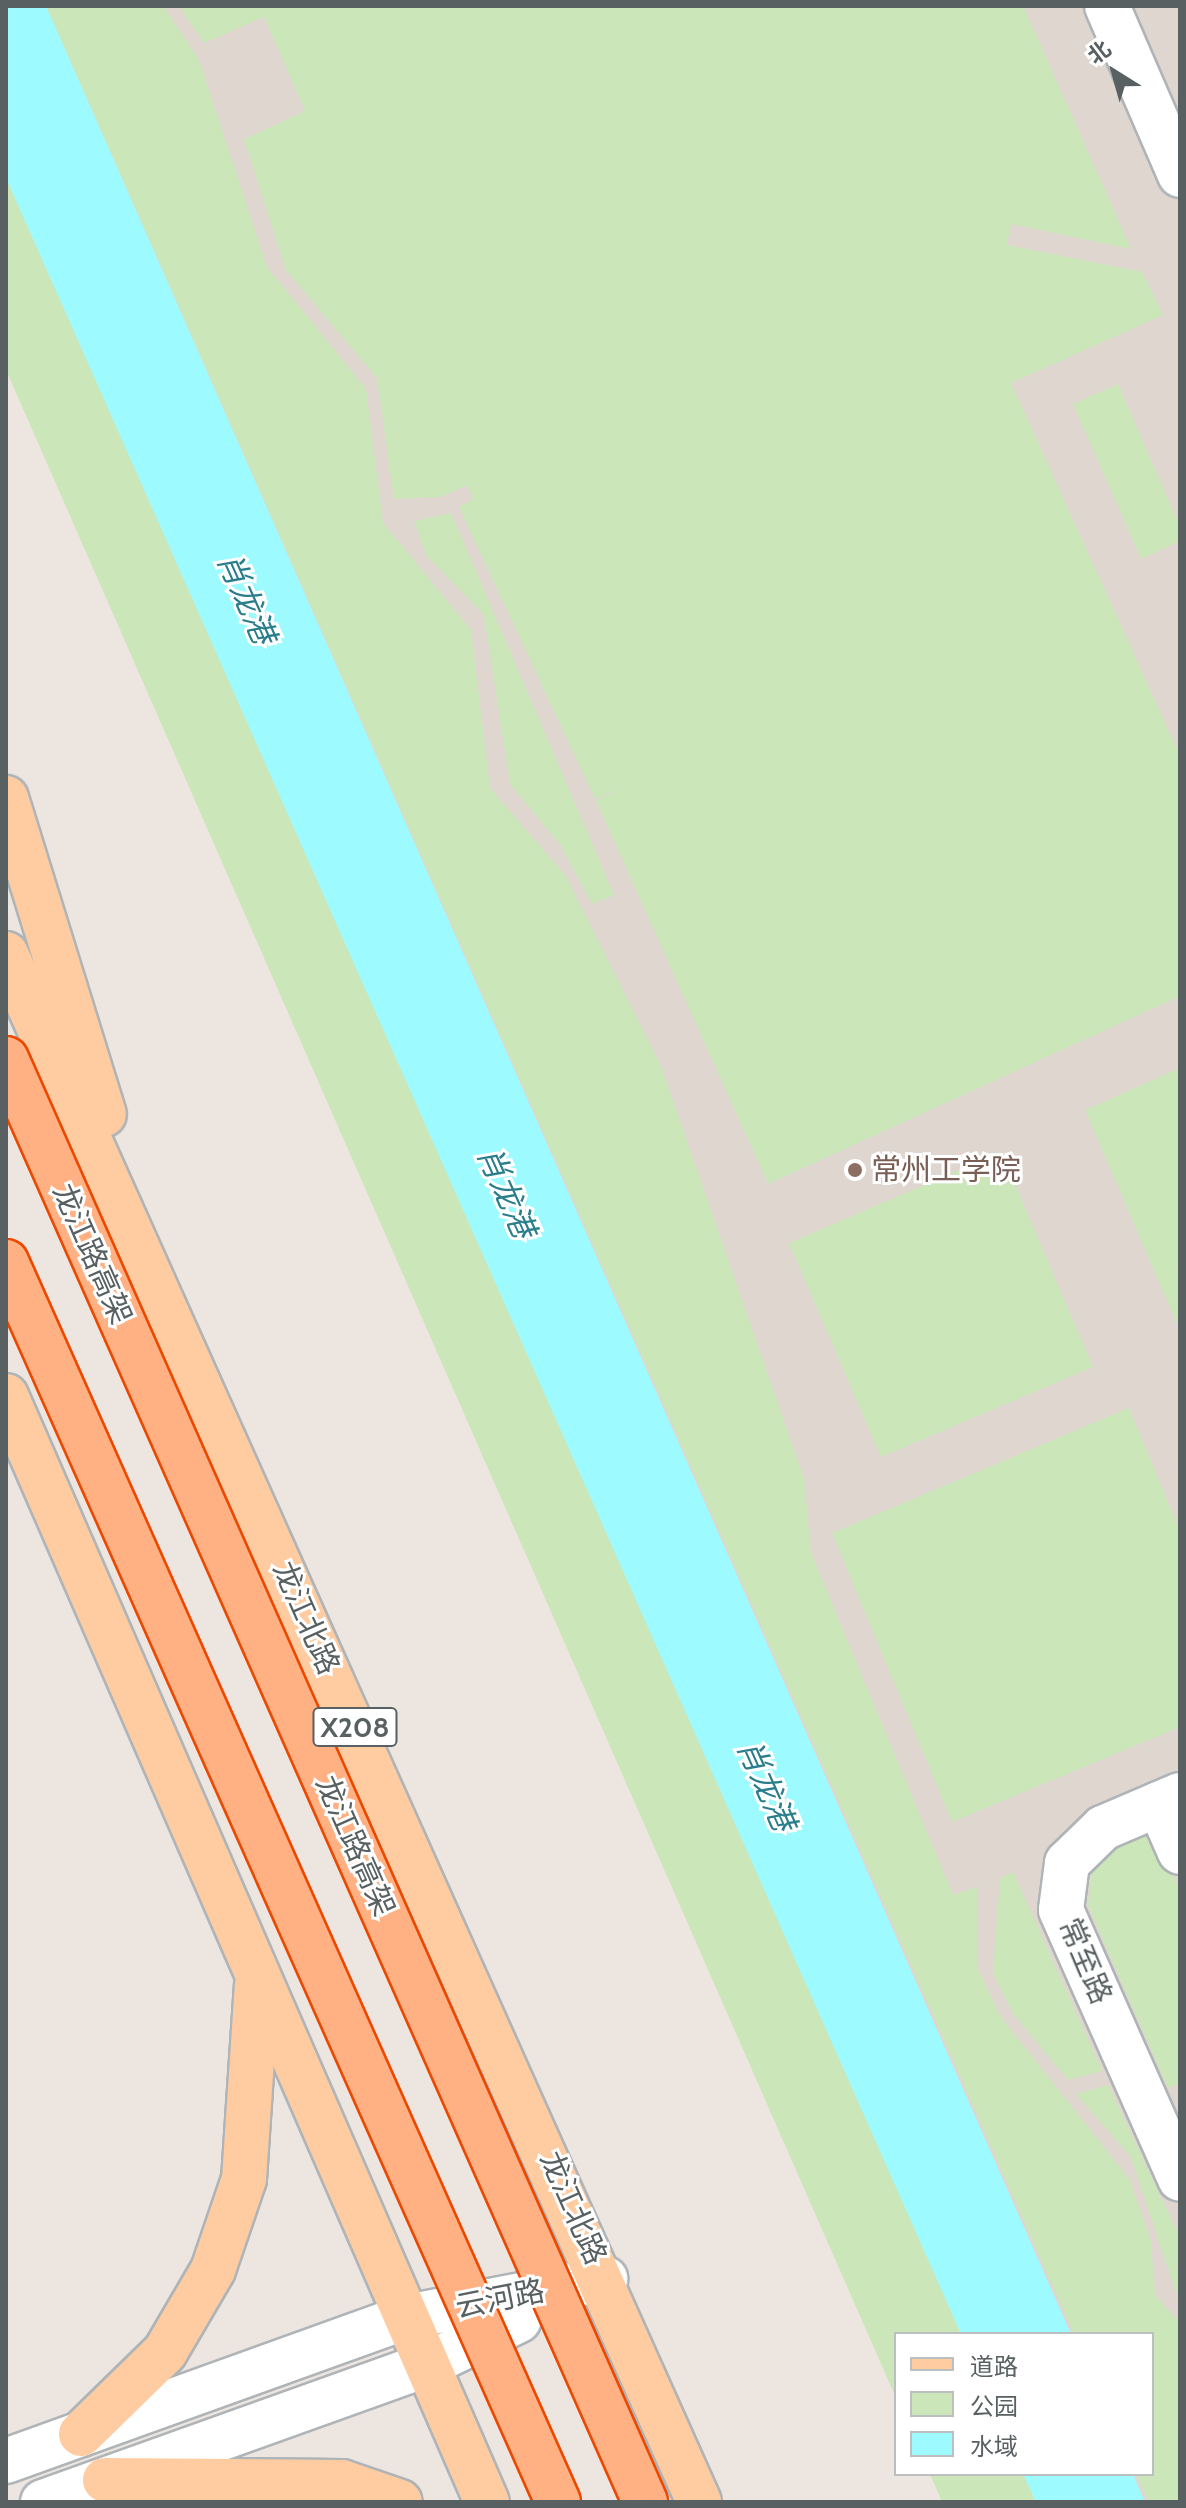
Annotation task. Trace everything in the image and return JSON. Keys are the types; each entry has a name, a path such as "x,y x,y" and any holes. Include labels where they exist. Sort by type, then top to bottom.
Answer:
{"highway":[{"name":"龙江路高架","path":"6,1059 645,2502"},
{"path":"6,1262 558,2502"}],"main road":[{"path":"6,798 159,1292"},
{"name":"龙江北路","path":"6,954 605,2279 699,2502"},
{"path":"6,1396 487,2502"},
{"path":"67,2440 165,2352 213,2270 244,2179 257,1979"},
{"path":"73,2491 342,2482 400,2502"}],"street":[{"path":"1107,6 1180,175"},
{"path":"1169,1800 1180,1852"},
{"name":"常至路","path":"1169,1800 1103,1828 1067,1863 1061,1910 1180,2179"},
{"name":"云河路","path":"6,2461 407,2317 605,2279"},
{"name":"云河路","path":"73,2491 426,2365 605,2279"}],"shaded area":[{"name":"常州工学院","path":"28,6 1180,6 1180,2502 1103,2502 1092,2476 1154,2476 1154,2332 1029,2332"}],"green space":[{"path":"46,6 163,6 199,60 267,267 366,389 383,523 471,630 490,788 565,875 661,1066 804,1479 811,1553 953,1895 977,1887 977,1967 1000,2016 1129,2179 1151,2241 1155,2295 1180,2323 1180,2502 1149,2502 1137,2476 1154,2476 1154,2332 1073,2332"},
{"path":"179,6 1023,6 1131,249 1011,224 1007,245 1142,272 1163,315 1011,383 1180,756 1180,996 768,1184 596,801 618,789 595,799 459,507 473,499 467,485 441,497 394,499 377,378 286,270 244,139 305,111 264,17 204,43"},
{"path":"6,177 961,2332 894,2332 894,2393 6,370"},
{"path":"1118,384 1180,527 1180,541 1141,559 1073,404"},
{"path":"451,513 614,895 592,904 561,846 510,784 484,615 426,555 414,521"},
{"path":"1180,1068 1180,1322 1177,1324 1085,1110"},
{"path":"1001,1152 1093,1367 881,1457 789,1243"},
{"path":"1129,1408 1180,1531 1180,1727 952,1822 832,1533"},
{"path":"1140,1834 1163,1847 1180,1893 1180,2083 1168,2088 1088,1906 1091,1874 1116,1843"},
{"path":"1013,1872 1102,2071 1068,2080 1012,2012 993,1972 1000,1878"},
{"path":"1108,2085 1180,2238 1180,2304 1131,2157 1076,2094"},
{"path":"931,2476 1025,2476 1036,2502 942,2502"}],"water":[{"name":"肖龙港","path":"6,6 46,6 1070,2332 960,2332 6,178"},
{"path":"1024,2476 1134,2476 1145,2502 1036,2502"}],"place":[{"name":"常州工学院","path":"855,1170"}]}
